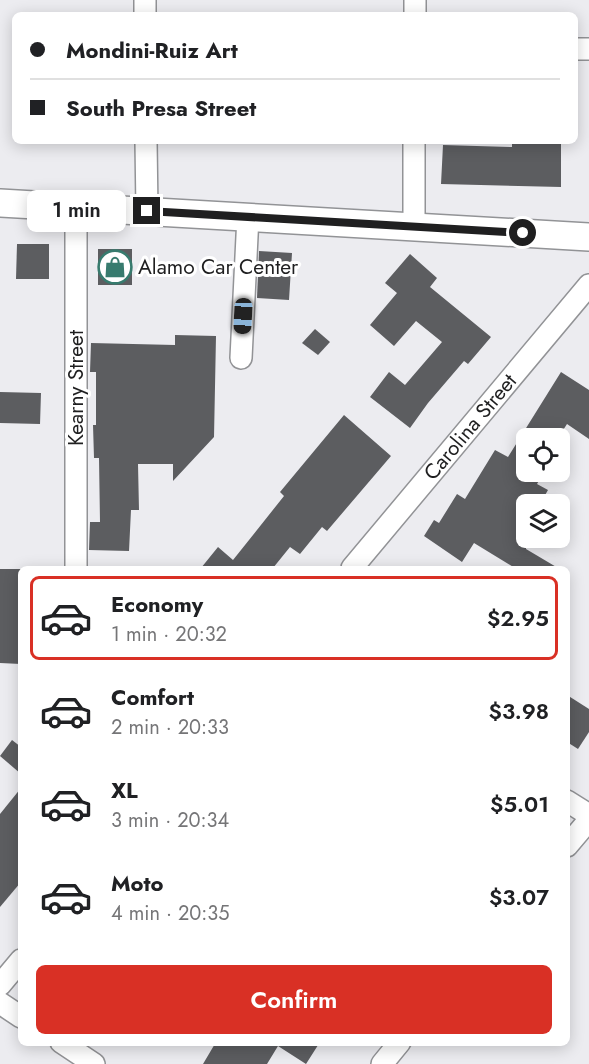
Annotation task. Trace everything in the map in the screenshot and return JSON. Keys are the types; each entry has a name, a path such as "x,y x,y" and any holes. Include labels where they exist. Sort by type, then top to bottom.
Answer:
{"main road":[{"path":"0,203 589,237"}],"street":[{"path":"146,144 147,211"},
{"path":"414,144 414,226"},
{"name":"Kearny Street","path":"75,566 76,207"},
{"path":"241,358 248,216"},
{"name":"Carolina Street","path":"354,566 589,285"},
{"path":"570,803 589,815"},
{"path":"570,842 589,820"},
{"path":"0,985 18,964"},
{"path":"0,1003 18,1015"},
{"path":"67,1046 94,1064"},
{"path":"382,1064 397,1046"}],"building":[{"path":"512,144 561,144 561,187 441,184 443,145 512,147"},
{"path":"17,244 49,244 49,279 16,279"},
{"name":"Alamo Car Center","path":"98,249 132,249 132,285 98,285"},
{"path":"259,251 292,253 289,300 257,298"},
{"path":"410,254 437,278 430,287 491,337 468,364 464,361 410,428 370,397 389,372 405,385 442,342 416,321 394,346 370,325 397,293 385,283"},
{"path":"315,329 330,342 318,355 302,343"},
{"path":"175,335 216,336 214,437 173,481 173,464 138,464 139,510 131,510 129,551 89,550 90,522 100,522 99,458 94,458 93,425 96,425 96,372 90,372 91,343 175,345"},
{"path":"561,372 589,390 589,439 567,424 564,428 526,428"},
{"path":"0,392 41,393 40,424 0,423"},
{"path":"344,415 391,456 327,531 322,527 300,554 290,547 275,566 203,566 218,547 233,560 284,496 280,492"},
{"path":"516,444 516,482 538,482 537,484 548,490 546,494 516,494 516,548 526,548 555,566 512,566 474,543 462,562 424,536 434,520 439,523 457,494 465,499 495,450 508,457"},
{"path":"0,569 18,569 18,664 0,663"},
{"path":"570,697 589,709 589,732 578,749 570,744"},
{"path":"12,740 18,745 18,771 0,756"},
{"path":"18,792 18,886 0,907 0,814"},
{"path":"214,1046 278,1046 267,1064 203,1064"},
{"path":"278,1046 317,1046 306,1064"}],"place":[{"name":"Alamo Car Center","path":"115,267"}],"route":[{"path":"147,211 523,233"}]}
